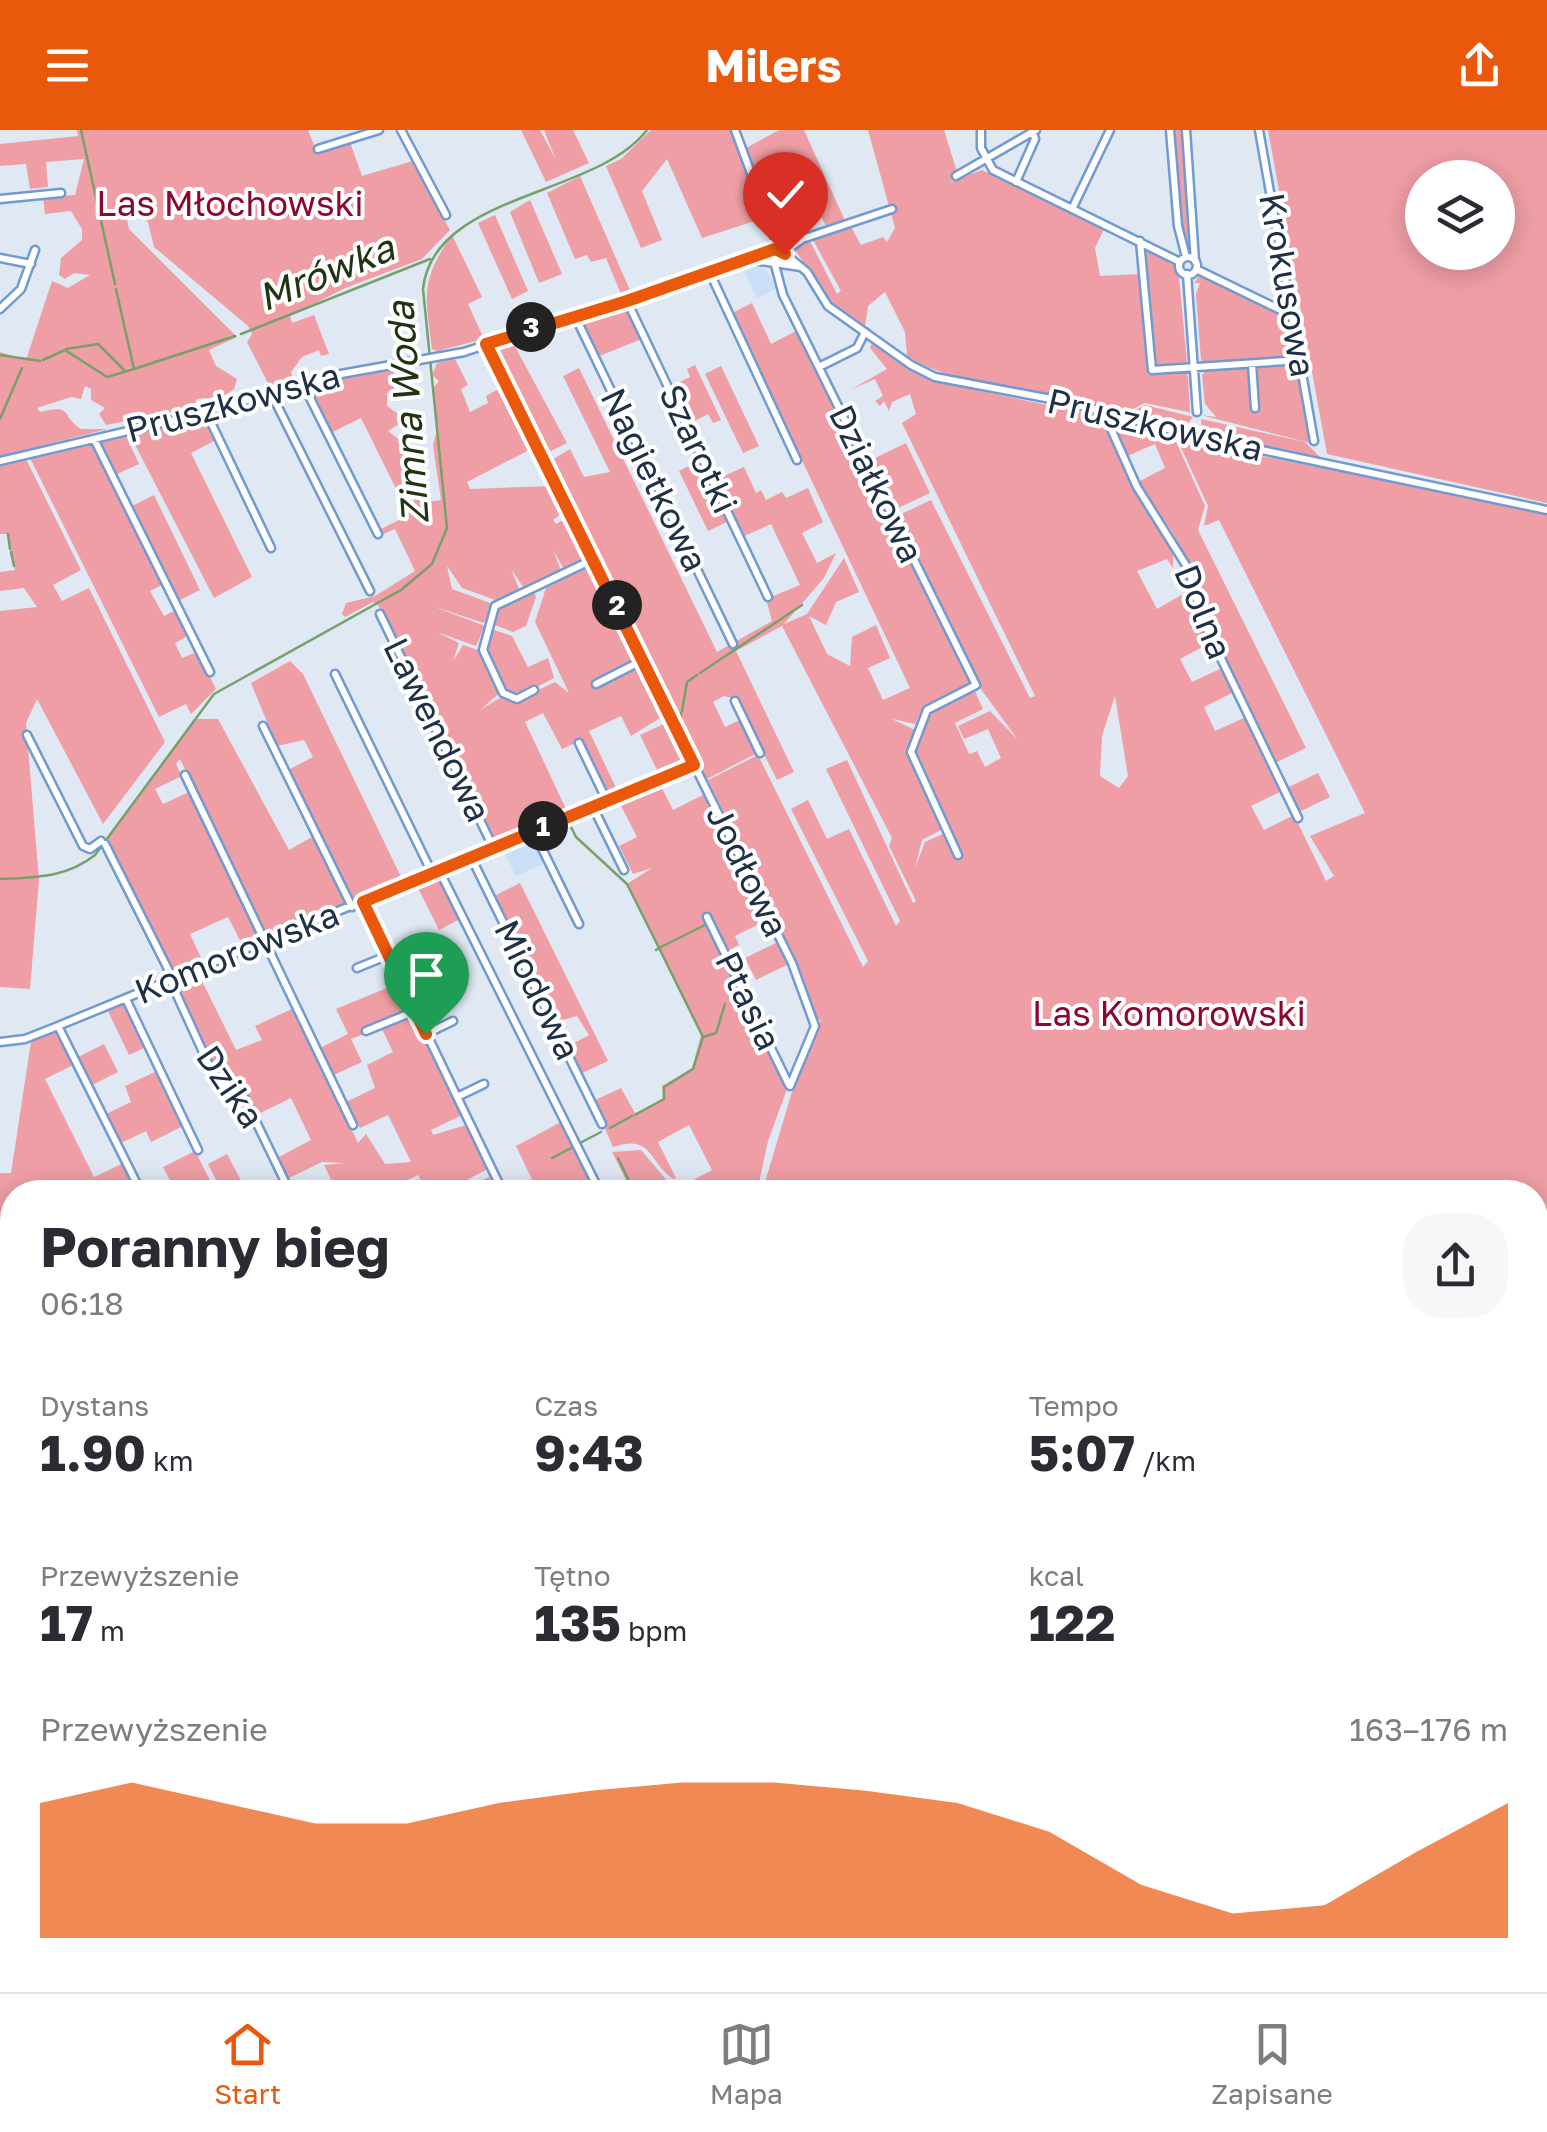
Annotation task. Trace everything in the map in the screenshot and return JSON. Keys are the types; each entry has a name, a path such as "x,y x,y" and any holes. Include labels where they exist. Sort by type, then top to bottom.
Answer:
{"street":[{"path":"401,130 446,215"},
{"name":"Działkowa","path":"736,130 778,257 780,282 818,367 976,685 927,710 911,754 958,854"},
{"path":"981,130 992,170 1196,265 1292,316"},
{"path":"1072,208 1110,130"},
{"path":"1170,130 1183,259 1180,270 1186,274"},
{"path":"1186,130 1196,265"},
{"name":"Krokusowa","path":"1259,130 1314,441"},
{"path":"318,149 373,131"},
{"path":"956,176 1034,131 1035,139 1016,182"},
{"path":"0,199 61,193"},
{"path":"778,257 802,239 892,209"},
{"path":"1140,241 1150,367 1156,372 1300,360"},
{"path":"0,309 21,290 35,250"},
{"name":"Pruszkowska","path":"0,461 206,412 303,384 430,359 752,260 778,257 801,266 826,305 935,376 1103,411 1190,435 1547,510"},
{"path":"0,258 30,264"},
{"path":"1186,274 1196,265"},
{"path":"710,273 797,460"},
{"path":"1186,274 1197,412"},
{"name":"Szarotki","path":"627,301 768,597"},
{"name":"Nagietkowa","path":"575,316 733,644"},
{"path":"818,367 857,348 864,332"},
{"name":"Jodłowa","path":"486,344 792,962 815,1026 790,1086"},
{"path":"1252,364 1255,408"},
{"path":"303,384 378,534"},
{"path":"271,393 370,592"},
{"name":"Dolna","path":"1103,411 1137,487 1189,570 1201,616 1298,818"},
{"path":"206,412 271,548"},
{"path":"94,439 210,672"},
{"path":"534,690 516,699 503,692 496,678 482,646 495,606 594,560"},
{"name":"Lawendowa","path":"380,614 494,847"},
{"path":"596,684 644,660"},
{"path":"335,674 594,1180"},
{"path":"735,701 760,753"},
{"path":"264,726 352,906"},
{"name":"Dzika","path":"27,735 83,846 90,848 103,843 214,1076 218,1083 243,1095 284,1180"},
{"path":"579,743 607,802"},
{"name":"Komorowska","path":"0,1042 25,1040 694,765"},
{"path":"185,775 353,1124"},
{"path":"593,807 624,870"},
{"path":"532,830 579,924"},
{"name":"Miodowa","path":"471,856 602,1124"},
{"path":"363,902 496,1180"},
{"name":"Ptasia","path":"707,917 790,1086"},
{"path":"356,968 389,955"},
{"path":"126,999 198,1150"},
{"path":"366,1031 415,1011"},
{"path":"426,1034 453,1021"},
{"path":"58,1026 136,1180"},
{"path":"457,1097 484,1084"}],"shaded area":[{"path":"754,264 767,271 776,289 757,298 742,267"},
{"path":"532,834 544,857 543,864 516,876 502,848"}],"green space":[{"name":"Las Młochowski","path":"77,130 308,130 317,153 350,142 362,176 413,161 450,230 422,259 345,288 290,316 292,323 314,315 329,354 321,356 319,350 302,357 291,372 293,381 271,389 247,342 252,334 248,326 154,247 148,222 124,204 129,229 237,337 209,350 216,366 237,379 234,389 212,405 206,398 197,399 192,408 106,425 99,414 105,408 91,400 91,389 85,386 81,399 71,397 37,408 40,412 63,410 81,429 108,429 0,456 0,352 26,360 52,281 68,288 90,275 74,273 65,279 59,275 61,258 82,240 82,229 71,211 45,214 43,197 75,195 84,159 46,162 48,187 30,189 26,164 0,166 0,144 78,136"},
{"path":"521,130 540,130 556,160 544,130 573,130 589,163 546,182"},
{"path":"651,130 732,130 761,219 702,238 667,159 642,191 662,240 641,248 606,166 621,159"},
{"path":"779,130 804,130 846,223 827,228 809,192 788,203 803,236 790,244 772,226 760,202 746,148"},
{"path":"868,130 944,130 957,172 951,182 982,170 1104,229 1095,248 1100,276 1139,274 1148,375 1184,372 1188,376 1193,413 1145,403 1124,413 955,376 907,356 905,332 885,292 868,306 865,327 828,300 794,248 810,241 837,294 841,291 813,240 851,227 861,245 883,237 887,242 895,228"},
{"path":"1172,130 1184,130 1193,254 1179,215"},
{"path":"1268,130 1547,130 1547,503 1327,454"},
{"path":"580,176 632,295 623,299 606,258 591,262 587,255 575,259 547,193"},
{"path":"530,200 562,274 539,283 510,212"},
{"path":"495,215 528,291 512,299 478,223"},
{"path":"452,235 482,297 468,304 484,339 437,351 432,349 427,289 434,265"},
{"path":"1146,249 1173,262 1179,277 1187,362 1183,366 1153,365"},
{"path":"1200,275 1288,318 1296,354 1206,364 1201,360 1196,294 1200,283 1194,283"},
{"name":"Las Komorowski","path":"752,303 771,344 796,331 971,684 923,707 915,724 892,719 915,730 907,754 943,829 922,840 915,868 925,842 945,833 955,853 959,850 913,753 928,711 974,689 983,709 955,723 969,754 977,751 985,767 1001,758 988,729 964,739 958,726 990,711 1018,740 978,685 897,516 931,500 1030,698 1035,696 902,423 916,414 910,394 892,402 889,411 884,401 880,406 875,401 883,396 875,379 850,390 887,369 870,348 872,343 911,370 942,383 1100,416 1135,487 1173,545 1173,568 1167,559 1137,571 1157,609 1185,593 1176,571 1186,569 1198,617 1210,643 1180,659 1192,682 1222,668 1234,692 1204,707 1215,731 1246,717 1282,791 1251,806 1264,830 1294,815 1326,881 1334,876 1310,836 1365,813 1219,520 1204,526 1208,506 1177,439 1547,514 1547,1180 766,1180 797,1075 821,1020 816,1019 791,950 708,780 758,755 863,967 868,961 791,809 808,800 827,839 849,829 896,926 900,921 826,769 847,760 913,903 916,901 889,846 892,838 782,626 736,651 794,772 777,780 736,699 724,696 713,702 725,727 740,720 757,753 707,779 550,461 570,449 584,477 610,472 563,376 579,368 717,652 772,621 766,599 800,585 771,524 742,537 715,480 744,467 756,493 761,490 766,500 782,492 786,498 808,488 823,522 802,533 817,563 836,553 824,578 784,624 807,614 844,558 859,592 836,602 826,625 809,616 827,654 850,666 852,637 876,625 890,658 868,668 883,700 910,688 732,313","holes":["1115,696 1128,776 1119,788 1100,776 1102,736"]},
{"path":"626,306 642,339 597,357 579,319"},
{"path":"511,339 567,443 549,452 492,345"},
{"path":"455,359 468,385 461,389 470,412 488,403 486,396 504,386 533,448 467,482 470,489 551,486 565,511 553,520 556,524 567,518 587,557 565,571 553,550 562,573 524,588 511,569 520,591 498,601 462,588 447,566 452,589 493,604 484,623 432,606 485,626 476,646 437,632 459,643 453,661 463,645 481,651 501,692 480,710 503,696 516,701 555,682 569,693 535,622 546,588 591,565 638,660 594,682 595,687 641,665 665,715 631,736 621,716 589,731 618,792 607,796 580,741 562,749 543,713 525,722 568,813 493,842 378,605 373,602 345,617 342,614 346,603 375,596 415,571 395,529 381,535 379,530 409,515 361,418 331,433 311,389 318,383 394,370 394,391 387,393 387,406 398,414 399,424 388,431 397,438 408,434 408,459 403,465 410,512 416,495 428,502 441,500 433,445 437,430 433,388 439,381 432,375 437,363"},
{"path":"1294,363 1299,367 1310,443 1201,415 1216,417 1205,404 1202,375 1207,370 1246,367 1250,371 1257,366"},
{"path":"695,365 721,420 713,423 708,414 689,424 670,387 690,377 687,369"},
{"path":"721,366 759,446 743,453 705,374"},
{"path":"1145,405 1193,417 1183,429 1127,415"},
{"path":"1108,418 1174,437 1205,506 1198,530 1306,748 1275,763 1203,615 1198,587 1173,533 1138,482 1165,468 1155,444 1125,457"},
{"path":"1201,419 1305,442 1321,458 1202,433"},
{"path":"198,420 208,425 216,440 191,453 252,577 214,598 130,435"},
{"path":"126,436 139,464 115,475 98,442"},
{"path":"906,443 930,493 894,510 871,460"},
{"path":"94,444 162,585 150,591 164,616 176,610 189,635 175,643 182,658 197,652 216,689 191,714 186,704 159,717 30,458"},
{"path":"26,459 81,570 53,585 62,601 89,588 165,742 103,824 37,699 26,723 39,880 30,989 0,987 0,611 37,607 24,588 0,591 0,572 15,570 7,534 0,534 0,465"},
{"path":"700,460 729,521 708,531 679,471"},
{"path":"154,495 200,590 178,601 130,507"},
{"path":"534,592 536,597 526,626 513,632 492,624 498,608"},
{"path":"491,629 512,636 528,667 548,658 554,678 520,696 508,693 485,645"},
{"path":"290,661 303,674 403,881 266,937 180,759 176,764 182,776 155,789 163,804 189,792 261,939 243,946 228,917 190,934 203,962 175,974 108,839 194,719 218,719 289,850 319,833 290,769 313,757 304,740 277,746 251,683"},
{"path":"666,723 685,763 659,774 640,735"},
{"path":"1318,773 1330,797 1299,812 1287,788"},
{"path":"661,786 673,810 705,794 767,920 735,936 739,945 727,951 708,914 703,916 787,1089 768,1141 760,1180 694,1180 712,1170 689,1125 658,1142 676,1178 673,1179 643,1146 613,1147 593,1101 621,1088 635,1113 663,1099 662,1086 692,1068 701,1035 627,884 652,868 633,874 619,846 637,837 619,802"},
{"path":"436,875 462,918 439,930 416,884"},
{"path":"520,883 608,1061 580,1074 567,1047 589,1035 577,1016 563,1020 558,1028 494,896"},
{"path":"778,942 789,964 756,980 745,958"},
{"path":"198,973 236,1050 262,1040 255,1026 294,1008 358,1143 366,1134 385,1164 411,1162 388,1115 360,1128 346,1102 375,1088 367,1065 393,1052 381,1027 415,1016 462,1115 431,1130 433,1135 466,1125 488,1169 467,1180 420,1180 418,1175 408,1180 331,1180 324,1165 345,1163 322,1162 287,1179 277,1158 311,1140 291,1098 256,1115 243,1088 221,1082 174,983"},
{"path":"399,983 408,1010 362,1029 364,1034 351,1039 362,1062 334,1075 320,1048 348,1034 336,1009"},
{"path":"124,1001 146,1047 129,1055 107,1009"},
{"path":"55,1032 75,1064 45,1079 94,1177 124,1163 133,1180 0,1180 0,1173 11,1173 31,1042"},
{"path":"104,1044 118,1072 92,1085 78,1057"},
{"path":"157,1071 183,1126 151,1142 146,1131 121,1143 106,1114 131,1102 125,1086"},
{"path":"561,1122 591,1180 532,1180 516,1146"},
{"path":"641,1150 666,1180 626,1180 612,1152"},
{"path":"195,1151 210,1180 170,1180 163,1167"},
{"path":"227,1154 241,1180 216,1180 208,1164"}],"waterway":[{"name":"Mrówka","path":"81,130 115,284"},
{"name":"Zimna Woda","path":"0,879 62,872 95,855 214,694 401,590 432,564 447,528 423,289 433,257 455,233 485,214 592,170 623,152 647,130"},
{"name":"Mrówka","path":"241,334 430,259"},
{"name":"Mrówka","path":"116,289 134,369 235,336"},
{"path":"66,349 98,344 125,371"},
{"path":"43,360 65,350 107,377 134,369"},
{"path":"0,355 40,361"},
{"path":"0,419 22,368"},
{"path":"8,534 10,549"},
{"path":"11,552 14,566"},
{"path":"700,673 802,605"},
{"path":"682,711 687,682 697,675"},
{"path":"680,727 681,713"},
{"path":"683,732 686,740"},
{"path":"688,744 696,761"},
{"path":"685,773 692,770"},
{"path":"662,782 666,781"},
{"path":"651,787 659,784"},
{"path":"627,797 647,789"},
{"path":"607,805 621,799"},
{"path":"575,818 591,811"},
{"path":"537,834 572,819"},
{"path":"568,821 576,837 627,884 659,948 656,950"},
{"path":"635,1115 664,1099 664,1087 693,1069 703,1037 659,948 707,924"},
{"path":"703,1037 716,1033 725,1004"},
{"path":"610,1128 632,1116"},
{"path":"580,1143 601,1132"},
{"path":"552,1158 573,1147"},
{"path":"618,1158 628,1180"}],"route":[{"path":"426,1034 363,902 694,765 486,344 541,324 595,312 770,254 775,249 785,254"}]}
